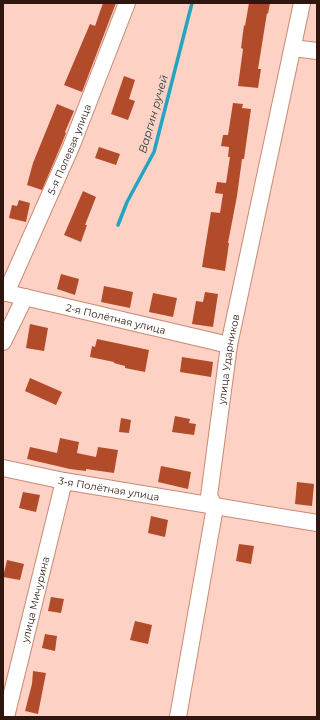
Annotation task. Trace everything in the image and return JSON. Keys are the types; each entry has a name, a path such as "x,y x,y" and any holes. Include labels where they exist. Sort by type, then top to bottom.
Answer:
{"street":[{"name":"5-я Полевая улица","path":"4,292 70,147 128,3"},
{"name":"улица Ударников","path":"178,717 215,506 209,496 229,345 302,3"},
{"path":"293,48 317,51"},
{"name":"2-я Полётная улица","path":"4,292 229,345"},
{"path":"3,342 25,297"},
{"name":"3-я Полётная улица","path":"3,468 64,481 317,523"},
{"name":"улица Мичурина","path":"6,717 64,481"}],"building":[{"path":"103,3 116,3 82,92 64,85 90,24 95,26"},
{"path":"249,3 270,3 258,69 261,69 258,88 238,86 243,49 241,48 244,25 245,26"},
{"path":"124,76 135,80 129,99 135,101 128,120 111,114"},
{"path":"233,103 243,104 242,108 251,109 244,159 242,159 228,243 225,271 202,267 211,212 220,213 223,194 215,193 217,182 226,183 230,157 228,157 229,147 221,146 223,135 228,135"},
{"path":"57,104 74,111 42,190 27,185 33,163"},
{"path":"99,147 120,154 116,165 95,158"},
{"path":"83,191 96,197 85,225 87,225 81,242 64,235"},
{"path":"19,200 30,203 26,222 9,218 12,205 17,206"},
{"path":"61,274 79,279 75,295 57,289"},
{"path":"104,286 133,292 130,308 101,302"},
{"path":"205,292 218,294 213,327 192,324 196,301 203,302"},
{"path":"153,293 177,298 173,317 149,312"},
{"path":"30,324 48,328 44,351 26,348"},
{"path":"97,339 149,350 145,372 125,368 125,366 114,362 90,357 92,346 95,347"},
{"path":"182,357 213,362 211,377 180,372"},
{"path":"30,378 62,392 56,405 25,391"},
{"path":"175,416 190,419 189,423 196,424 194,435 172,432"},
{"path":"121,418 131,420 129,433 119,432"},
{"path":"60,438 79,442 77,453 96,457 98,447 118,450 114,473 86,469 86,471 70,469 27,459 30,447 57,453"},
{"path":"161,466 191,472 188,489 158,482"},
{"path":"297,482 314,484 312,506 295,504"},
{"path":"23,492 40,495 36,512 19,508"},
{"path":"151,516 168,520 165,537 148,533"},
{"path":"239,544 254,546 251,564 236,561"},
{"path":"7,560 24,564 20,580 3,577"},
{"path":"51,597 64,599 61,613 48,611"},
{"path":"135,621 152,625 148,644 130,640"},
{"path":"45,634 57,636 55,651 42,648"},
{"path":"33,671 46,673 38,714 25,711 32,684"}],"waterway":[{"name":"Варгин ручей","path":"118,225 127,202 154,152 192,3"}]}
